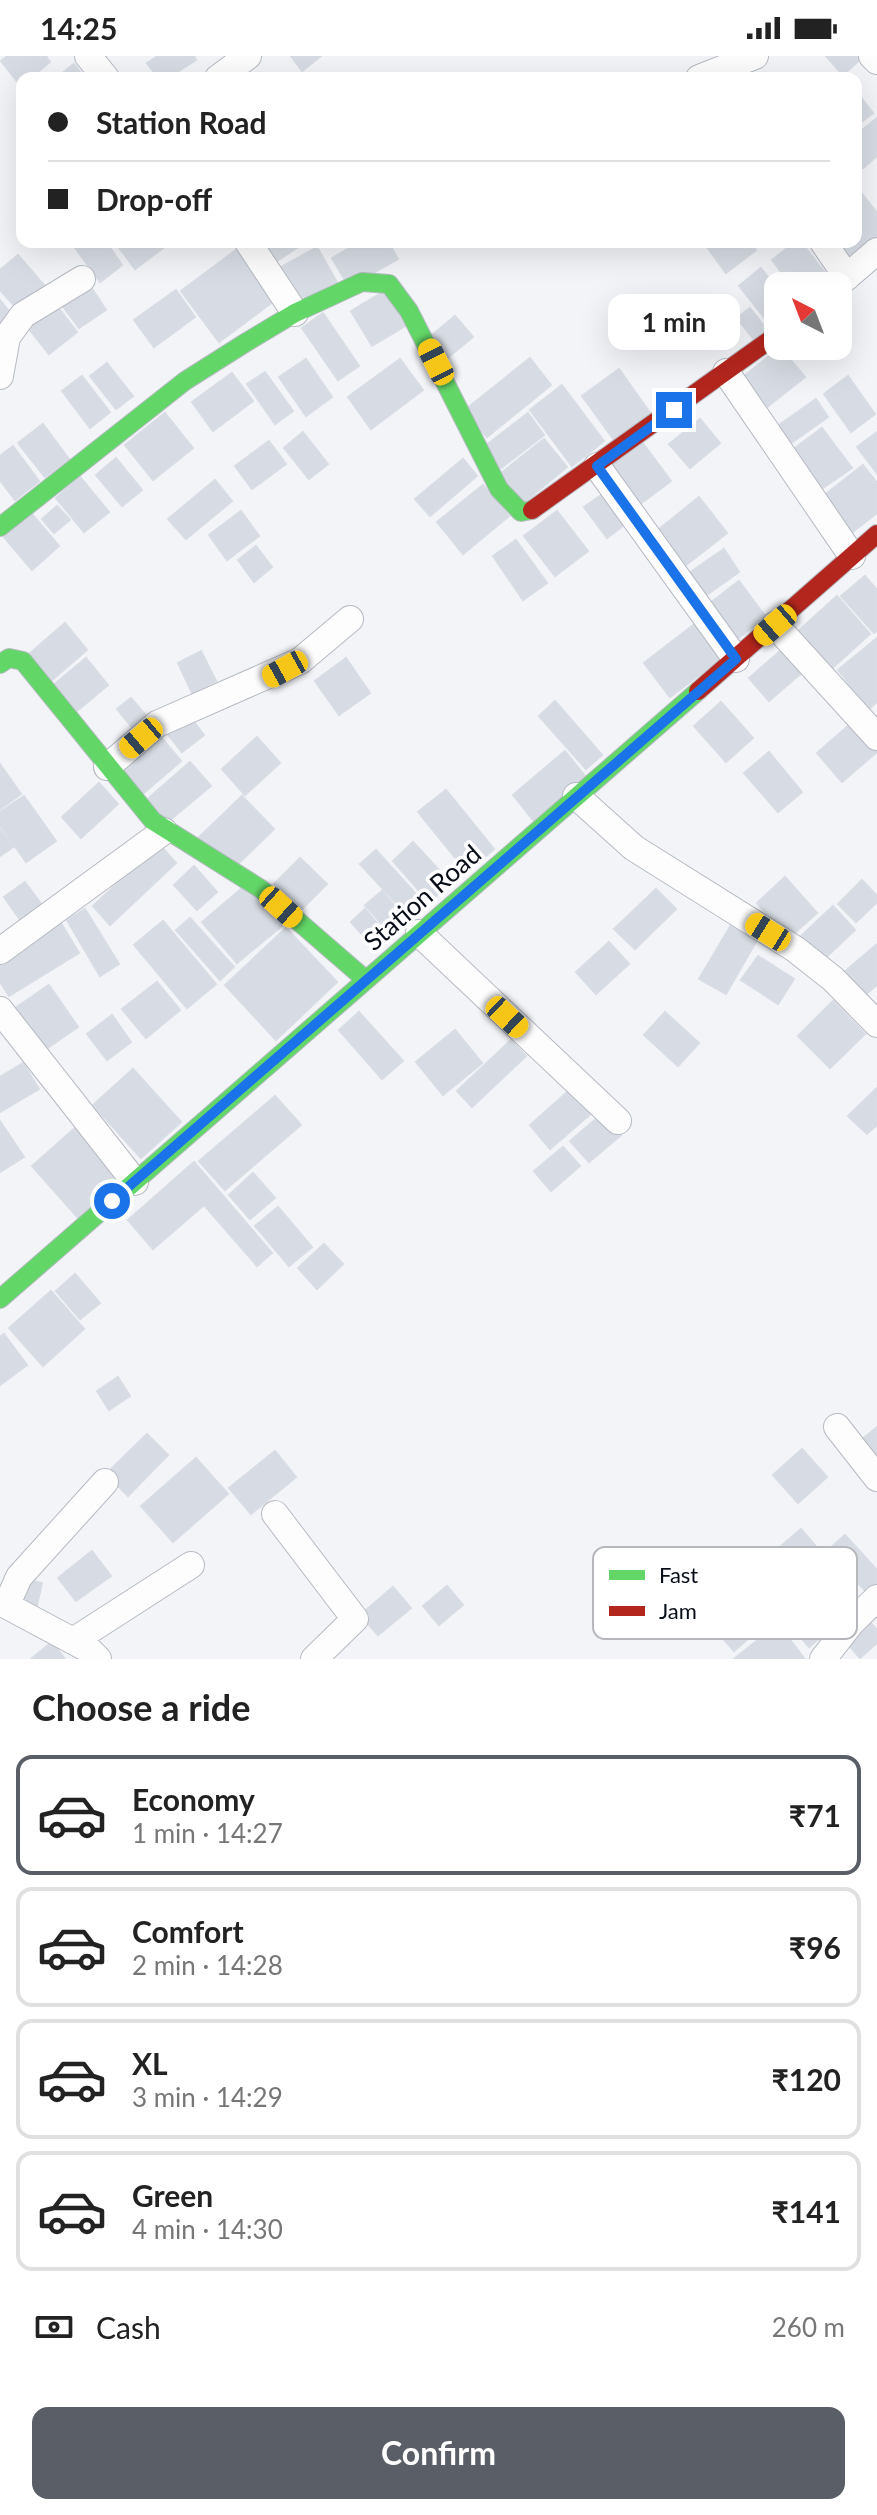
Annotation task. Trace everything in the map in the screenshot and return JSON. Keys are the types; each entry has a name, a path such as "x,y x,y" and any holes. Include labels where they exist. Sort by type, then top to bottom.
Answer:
{"street":[{"path":"88,56 101,72"},
{"path":"226,72 248,56"},
{"path":"717,72 755,56"},
{"path":"872,56 877,61"},
{"path":"252,248 295,313"},
{"path":"826,248 837,272"},
{"path":"852,272 877,251"},
{"path":"0,376 7,337 23,315 82,279"},
{"path":"0,527 185,381 295,313 362,282 389,284 409,311 499,489 521,512 533,510 552,499 764,344"},
{"path":"726,372 852,556"},
{"path":"597,466 736,659"},
{"name":"Station Road","path":"0,1299 877,534"},
{"path":"107,767 157,724 290,667 350,619"},
{"path":"775,625 877,737"},
{"path":"0,664 9,658 23,661 107,767 164,831 261,889 366,980"},
{"path":"576,796 634,848 795,949 833,979 877,1024"},
{"path":"0,951 164,831"},
{"path":"419,933 618,1121"},
{"path":"0,1010 135,1182"},
{"path":"837,1427 877,1478"},
{"path":"98,1659 73,1641 3,1603 19,1577 105,1482"},
{"path":"275,1514 355,1619 314,1659"},
{"path":"73,1641 191,1565"},
{"path":"857,1617 877,1598"},
{"path":"823,1659 839,1639"}],"building":[{"path":"7,56 46,56 50,62 38,72 16,72 16,80 1,61"},
{"path":"158,56 194,56 196,60 177,72 154,72 147,63"},
{"path":"291,56 321,56 302,71"},
{"path":"826,56 864,56 846,72 840,72"},
{"path":"74,64 80,72 64,72"},
{"path":"862,99 873,113 862,121"},
{"path":"877,118 877,156 863,168 862,167 862,130"},
{"path":"862,194 877,213 877,247 849,270 832,248 862,248"},
{"path":"75,248 110,248 122,265 100,282"},
{"path":"119,248 163,248 135,269"},
{"path":"262,248 297,248 272,264"},
{"path":"318,248 338,284 296,307 276,270"},
{"path":"350,248 392,248 398,259 349,287 332,258"},
{"path":"708,248 754,248 756,250 726,273"},
{"path":"787,248 806,248 824,272 781,272 772,260"},
{"path":"236,250 274,301 219,342 181,291"},
{"path":"18,255 49,291 22,314 0,290 0,270"},
{"path":"761,268 764,272 764,317 739,286"},
{"path":"89,284 106,310 79,328 61,304"},
{"path":"176,290 195,317 154,347 134,320"},
{"path":"386,290 407,325 372,346 351,311"},
{"path":"0,300 16,320 0,332"},
{"path":"57,306 77,332 49,354 29,329"},
{"path":"750,308 764,326 764,342 759,346 737,318"},
{"path":"323,313 359,366 338,380 302,328"},
{"path":"455,316 473,337 439,365 421,344"},
{"path":"530,358 551,385 487,437 465,410"},
{"path":"306,359 332,397 306,416 279,377"},
{"path":"400,359 423,390 371,429 348,397"},
{"path":"764,360 791,360 805,377 767,407 743,377"},
{"path":"107,363 133,396 116,409 90,376"},
{"path":"619,369 653,417 617,444 582,396"},
{"path":"265,372 293,411 275,424 247,384"},
{"path":"232,373 253,401 213,431 192,402"},
{"path":"82,376 110,412 90,428 62,391"},
{"path":"848,376 875,414 851,432 824,394"},
{"path":"562,385 604,441 572,466 530,410"},
{"path":"816,399 828,417 784,448 772,430"},
{"path":"165,413 193,448 153,480 125,445"},
{"path":"528,413 544,435 501,468 485,446"},
{"path":"700,419 720,443 690,468 669,444"},
{"path":"43,424 69,459 45,477 18,443"},
{"path":"822,428 852,468 811,496 784,456"},
{"path":"303,432 328,464 309,479 284,448"},
{"path":"877,432 877,473 857,447"},
{"path":"544,439 567,467 523,503 500,474"},
{"path":"269,441 286,464 252,489 235,466"},
{"path":"642,442 671,481 632,510 603,470"},
{"path":"13,446 39,481 15,500 0,480 0,456"},
{"path":"116,458 142,490 122,506 96,475"},
{"path":"463,459 477,476 430,516 415,499"},
{"path":"863,465 877,483 877,513 841,541 812,505"},
{"path":"80,477 109,512 84,532 56,498"},
{"path":"215,480 232,501 186,539 168,519"},
{"path":"483,485 509,516 463,554 437,522"},
{"path":"610,489 632,519 607,538 584,507"},
{"path":"699,497 727,533 686,565 658,530"},
{"path":"57,506 70,520 54,533 42,519"},
{"path":"241,511 259,536 227,560 209,535"},
{"path":"557,511 588,551 555,576 524,536"},
{"path":"31,513 59,546 32,570 4,537"},
{"path":"516,540 547,583 523,600 493,556"},
{"path":"256,546 272,567 254,582 238,560"},
{"path":"724,549 739,572 705,596 689,573"},
{"path":"865,576 877,590 877,631 874,633 841,596"},
{"path":"739,581 766,617 728,646 701,610"},
{"path":"837,596 870,634 829,671 796,633"},
{"path":"65,623 87,650 52,680 29,654"},
{"path":"696,623 723,657 670,697 644,663"},
{"path":"877,638 877,702 869,709 838,670"},
{"path":"786,646 806,669 769,701 749,678"},
{"path":"201,651 216,681 192,693 178,663"},
{"path":"86,658 108,685 72,715 50,688"},
{"path":"346,658 370,693 339,715 315,681"},
{"path":"131,698 153,724 139,736 117,709"},
{"path":"555,701 602,755 586,769 539,716"},
{"path":"721,702 753,738 726,762 694,726"},
{"path":"188,714 204,735 182,752 165,731"},
{"path":"856,719 877,743 877,752 842,782 817,753"},
{"path":"160,736 181,761 138,798 117,773"},
{"path":"257,737 280,763 245,795 222,769"},
{"path":"565,751 585,776 533,820 513,795"},
{"path":"769,752 802,792 778,812 744,773"},
{"path":"190,762 211,786 164,825 144,802"},
{"path":"0,764 21,794 0,809"},
{"path":"99,783 118,804 81,838 62,817"},
{"path":"446,790 494,849 467,872 418,812"},
{"path":"24,796 56,841 26,862 0,825 0,812"},
{"path":"242,796 274,829 236,866 195,841"},
{"path":"0,829 13,847 0,856"},
{"path":"413,842 451,883 429,902 393,861"},
{"path":"159,844 176,863 110,925 93,906"},
{"path":"376,850 424,903 409,917 360,864"},
{"path":"300,858 327,884 300,911 274,884"},
{"path":"194,866 217,892 197,910 174,885"},
{"path":"785,877 817,913 789,938 757,903"},
{"path":"862,880 877,896 877,902 856,922 838,904"},
{"path":"25,882 42,905 21,921 4,897"},
{"path":"248,883 283,925 237,963 202,922"},
{"path":"656,889 676,909 635,949 614,929"},
{"path":"382,891 405,918 389,932 365,905"},
{"path":"833,906 855,930 821,962 799,938"},
{"path":"85,909 119,964 100,976 67,920"},
{"path":"365,909 390,938 376,950 351,922"},
{"path":"190,918 234,967 220,980 176,930"},
{"path":"59,920 79,953 9,996 0,982 0,956"},
{"path":"163,921 216,984 187,1008 134,945"},
{"path":"731,925 757,940 726,994 699,979"},
{"path":"286,928 337,982 276,1040 225,985"},
{"path":"609,942 629,964 596,994 576,972"},
{"path":"877,944 877,985 860,999 841,975"},
{"path":"758,956 794,979 778,1004 741,980"},
{"path":"157,982 180,1010 146,1038 122,1009"},
{"path":"49,985 78,1027 40,1053 11,1011"},
{"path":"833,1001 865,1034 830,1068 798,1036"},
{"path":"359,1012 403,1061 382,1079 339,1030"},
{"path":"665,1012 699,1043 678,1066 644,1035"},
{"path":"112,1015 131,1042 107,1060 87,1034"},
{"path":"455,1030 482,1063 443,1095 416,1062"},
{"path":"511,1040 526,1056 472,1107 457,1091"},
{"path":"23,1063 39,1089 0,1112 0,1077"},
{"path":"133,1069 181,1122 141,1158 93,1105"},
{"path":"573,1087 594,1111 550,1149 530,1125"},
{"path":"877,1088 877,1125 867,1134 848,1116"},
{"path":"275,1096 301,1125 225,1190 199,1161"},
{"path":"603,1113 621,1135 589,1162 570,1141"},
{"path":"0,1121 24,1157 0,1172"},
{"path":"75,1128 122,1183 80,1220 32,1166"},
{"path":"563,1147 580,1166 551,1191 534,1171"},
{"path":"194,1162 272,1253 257,1266 204,1205 153,1249 128,1220"},
{"path":"253,1173 275,1198 250,1219 229,1195"},
{"path":"278,1207 312,1247 289,1266 255,1226"},
{"path":"324,1244 343,1264 317,1289 298,1268"},
{"path":"75,1274 100,1303 80,1319 56,1291"},
{"path":"51,1291 84,1329 43,1366 9,1328"},
{"path":"4,1334 27,1365 0,1385 0,1337"},
{"path":"118,1377 130,1396 109,1410 97,1391"},
{"path":"877,1427 877,1467 854,1446"},
{"path":"147,1434 168,1455 128,1496 106,1474"},
{"path":"802,1449 827,1477 798,1503 773,1475"},
{"path":"275,1451 296,1477 251,1514 229,1488"},
{"path":"196,1458 228,1494 173,1542 141,1506"},
{"path":"801,1529 816,1547 780,1547"},
{"path":"845,1535 856,1547 831,1547"},
{"path":"857,1548 877,1570 877,1592 871,1597 857,1582"},
{"path":"92,1551 111,1576 76,1601 58,1578"},
{"path":"23,1579 42,1583 37,1605 18,1601"},
{"path":"447,1586 463,1605 439,1625 423,1606"},
{"path":"393,1587 411,1608 378,1635 360,1615"},
{"path":"868,1620 877,1630 877,1643 860,1658 845,1641 857,1639 857,1630"},
{"path":"724,1639 748,1639 734,1651"},
{"path":"759,1639 789,1639 804,1658 734,1659"},
{"path":"802,1639 819,1639 809,1647"},
{"path":"52,1642 65,1659 31,1659"}],"traffic: fast":[{"path":"0,527 185,381 295,313 362,282 389,284 409,311 499,489 521,512 532,510"},
{"path":"0,664 9,658 23,661 153,821 261,889 366,980"},
{"path":"0,1299 698,691"}],"traffic: jam":[{"path":"532,510 764,344"},
{"path":"698,691 877,534"}],"route":[{"path":"112,1201 736,659 597,466 674,410"}]}
